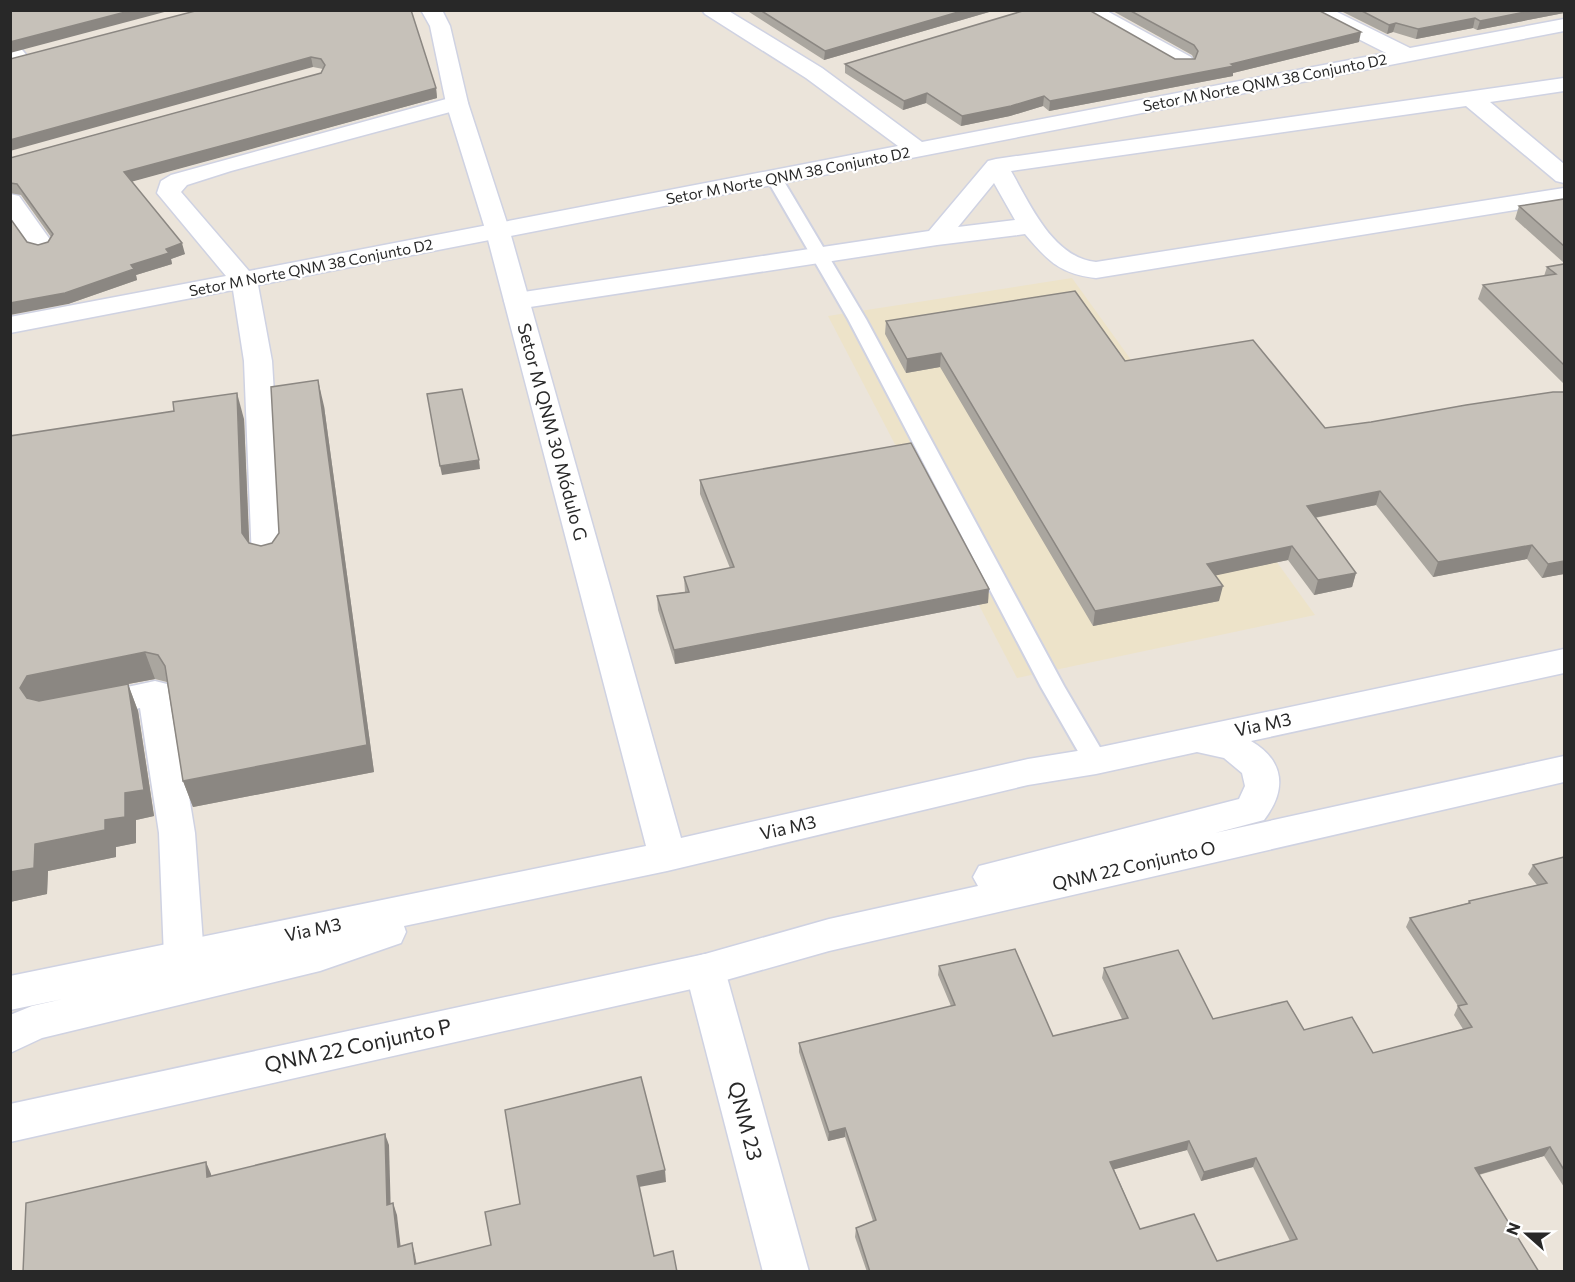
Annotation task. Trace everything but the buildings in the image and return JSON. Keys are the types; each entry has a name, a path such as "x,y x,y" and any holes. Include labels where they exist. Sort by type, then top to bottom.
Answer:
{"street":[{"name":"Setor M QNM 30 Módulo G","path":"431,10 440,26 457,103 498,232 667,856"},
{"path":"712,10 814,74 918,150"},
{"path":"1089,10 1183,62"},
{"path":"1316,10 1407,55"},
{"name":"Setor M Norte QNM 38 Conjunto D2","path":"10,326 1564,25"},
{"path":"13,57 41,54"},
{"path":"814,74 837,67"},
{"path":"937,237 996,166 1564,85"},
{"path":"1472,99 1564,176"},
{"path":"268,560 258,361 245,282 169,193 170,186 179,180 223,166 457,103"},
{"path":"996,166 1031,226 1064,261 1073,267 1096,270 1564,195"},
{"path":"10,201 42,246"},
{"path":"517,301 819,254 1031,226"},
{"name":"Via M3","path":"10,993 667,856 1028,772 1096,761 1564,661"},
{"path":"62,712 155,693 177,833 184,957"},
{"path":"829,935 1011,871 1251,810 1259,802 1263,792 1264,780 1260,769 1241,751 1197,739"},
{"name":"QNM 22 Conjunto O","path":"705,970 829,935 1564,769"},
{"path":"10,1036 32,1023 320,955 510,889"},
{"name":"QNM 22 Conjunto P","path":"20,1115 705,970"},
{"name":"QNM 23","path":"705,970 786,1272"}],"lane":[{"path":"774,178 857,319 1053,687 1096,761"}],"shaded area":[{"path":"1072,278 1315,615 1017,678 828,316"}]}
